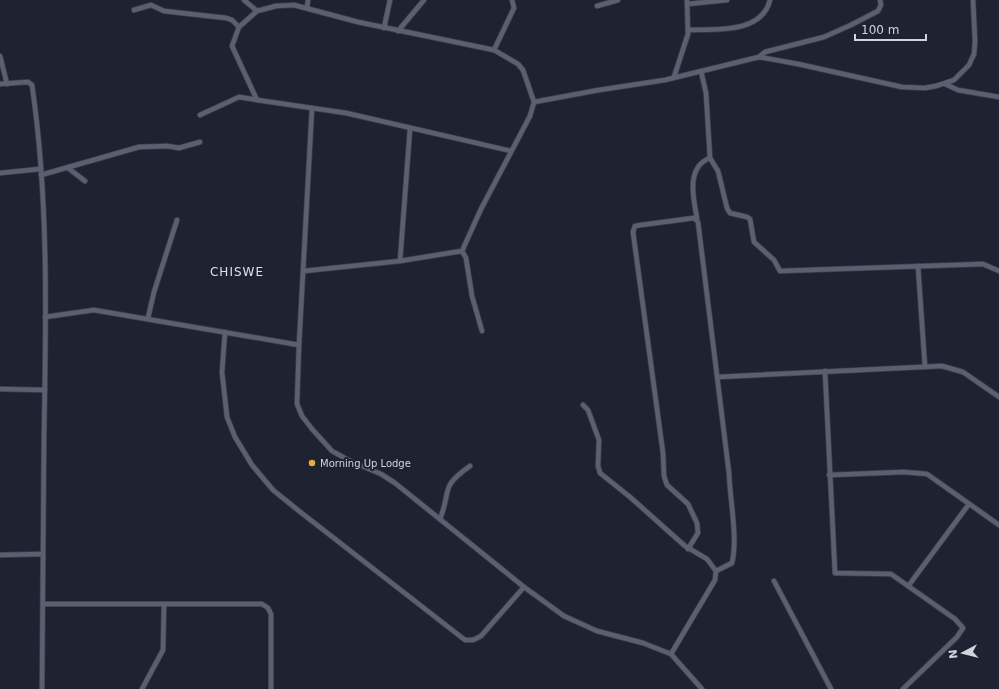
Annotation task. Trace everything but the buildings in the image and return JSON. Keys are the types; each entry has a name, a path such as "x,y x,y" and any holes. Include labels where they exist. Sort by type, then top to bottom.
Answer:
{"street":[{"path":"244,0 257,11"},
{"path":"307,8 308,0"},
{"path":"384,28 390,0"},
{"path":"398,31 424,0"},
{"path":"494,50 514,8 512,0"},
{"path":"597,6 618,0"},
{"path":"674,77 688,30 687,2 727,0"},
{"path":"688,30 728,29 744,25 761,17 770,0"},
{"path":"759,57 765,52 824,37 851,25 878,10 881,4 880,0"},
{"path":"534,102 674,77 759,57 902,86 924,88 945,84 954,80 966,70 974,54 975,29 973,0"},
{"path":"134,10 151,5 164,11 226,18 232,20 239,27"},
{"path":"257,100 232,46 239,27 257,11 285,6 307,8 327,15 384,28 494,50 518,64 523,70 534,102 530,116 511,151 462,251"},
{"path":"0,56 7,84"},
{"path":"701,71 706,93 710,158 718,170 730,213 747,216 750,219 754,242 774,260 780,271 983,264 999,271"},
{"path":"0,84 28,82 32,85 40,172 44,241 45,317 42,689"},
{"path":"945,84 958,90 999,98"},
{"path":"200,115 239,97 346,113 410,129 511,151"},
{"path":"312,108 297,404 302,416 332,451 350,461 381,474 440,519 524,587 575,622 597,631 643,643 671,654 702,689"},
{"path":"400,261 410,129"},
{"path":"0,172 40,172 68,168 139,147 167,146 179,148 200,142"},
{"path":"710,158 696,169 693,180 696,218 718,377 730,501 734,519 732,563 716,572"},
{"path":"68,168 85,181"},
{"path":"688,549 698,533 697,523 688,504 667,485 664,476 663,453 633,232 636,226 696,218"},
{"path":"148,318 154,292 177,220"},
{"path":"304,271 400,261 462,251"},
{"path":"462,251 466,258 472,296 482,331"},
{"path":"918,266 925,367"},
{"path":"45,317 94,310 148,318 299,345"},
{"path":"225,332 222,372 227,417 244,453 274,490 337,542 464,640 473,640 481,636 524,587"},
{"path":"718,377 942,366 963,372 999,397"},
{"path":"825,371 835,573 887,573 909,585 955,619 961,624 962,628 957,637 903,689"},
{"path":"0,389 45,390"},
{"path":"584,404 588,410 599,440 598,466 600,473 630,497 688,549 707,559 716,572 715,580 671,654"},
{"path":"440,519 448,485 470,466"},
{"path":"829,475 904,472 927,474 999,525"},
{"path":"909,585 969,504"},
{"path":"0,555 42,554"},
{"path":"774,581 831,689"},
{"path":"43,604 266,606 271,614 271,689"},
{"path":"142,689 163,650 164,605"}],"place":[{"name":"Morning Up Lodge","path":"312,463"}],"district":[{"name":"CHISWE","path":"237,272"}]}
